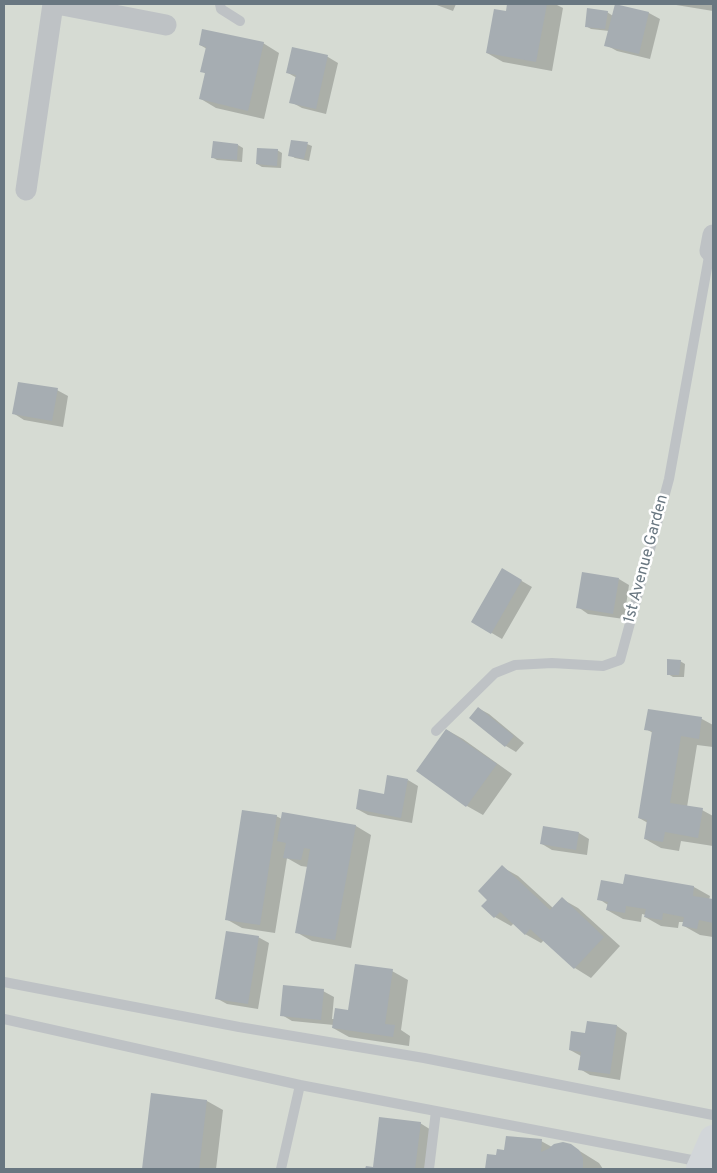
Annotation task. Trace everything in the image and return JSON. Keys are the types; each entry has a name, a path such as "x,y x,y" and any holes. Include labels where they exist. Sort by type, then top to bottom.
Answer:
{"street":[{"path":"26,190 53,4"},
{"path":"57,4 166,25"}],"lane":[{"path":"220,4 221,8 240,21"},
{"name":"1st Avenue Garden","path":"436,731 495,673 514,665 552,663 603,666 620,660 669,479 712,246"},
{"path":"4,982 239,1027 424,1058 713,1114"},
{"path":"4,1019 300,1085 436,1111 705,1157"},
{"path":"281,1169 300,1085"},
{"path":"429,1169 436,1111"}],"shaded area":[{"path":"4,4 713,4 713,1169 4,1169"}],"building":[{"path":"507,4 547,4 536,62 486,53 494,9 506,11"},
{"path":"615,4 649,12 639,54 604,46"},
{"path":"587,8 608,11 605,29 585,27"},
{"path":"202,29 264,42 248,111 199,99 205,73 200,72 206,47 199,45"},
{"path":"292,47 328,55 316,109 289,103 296,75 286,73"},
{"path":"291,140 308,142 304,159 288,156"},
{"path":"213,141 238,144 237,160 211,158"},
{"path":"257,148 278,149 277,166 256,164"},
{"path":"18,382 58,388 52,421 12,414"},
{"path":"502,568 522,580 491,634 471,622"},
{"path":"582,572 619,578 613,614 576,608"},
{"path":"667,659 681,660 679,675 667,675"},
{"path":"478,707 514,736 505,747 469,718"},
{"path":"648,709 702,717 699,739 681,736 670,803 703,808 698,838 665,832 663,842 644,839 647,820 638,818 652,731 644,730"},
{"path":"446,729 497,764 466,807 416,771"},
{"path":"387,775 408,779 401,818 356,809 359,789 384,794"},
{"path":"242,810 277,815 260,925 225,920"},
{"path":"282,812 356,825 335,940 295,933 310,849 304,848 301,860 283,858 286,843 277,841"},
{"path":"543,826 579,832 576,850 540,844"},
{"path":"502,865 550,910 562,897 604,937 574,969 530,929 525,935 500,912 494,918 481,906 487,900 478,891"},
{"path":"625,874 694,886 693,896 713,899 713,923 699,920 697,929 682,926 684,917 663,913 662,920 644,917 646,909 626,906 625,913 606,910 608,902 597,900 601,880 623,884"},
{"path":"226,931 259,936 248,1004 215,999"},
{"path":"355,964 393,969 385,1024 395,1025 393,1037 332,1028 335,1008 348,1010"},
{"path":"283,985 324,989 321,1020 280,1016"},
{"path":"587,1021 617,1025 610,1074 578,1070 581,1052 569,1050 571,1031 585,1033"},
{"path":"151,1093 207,1100 199,1169 142,1169"},
{"path":"379,1117 421,1122 415,1169 365,1169 366,1166 373,1167"},
{"path":"506,1136 542,1139 541,1152 554,1144 563,1142 571,1144 579,1150 583,1158 583,1167 582,1169 485,1169 487,1154 496,1155 497,1149 504,1150"}]}
